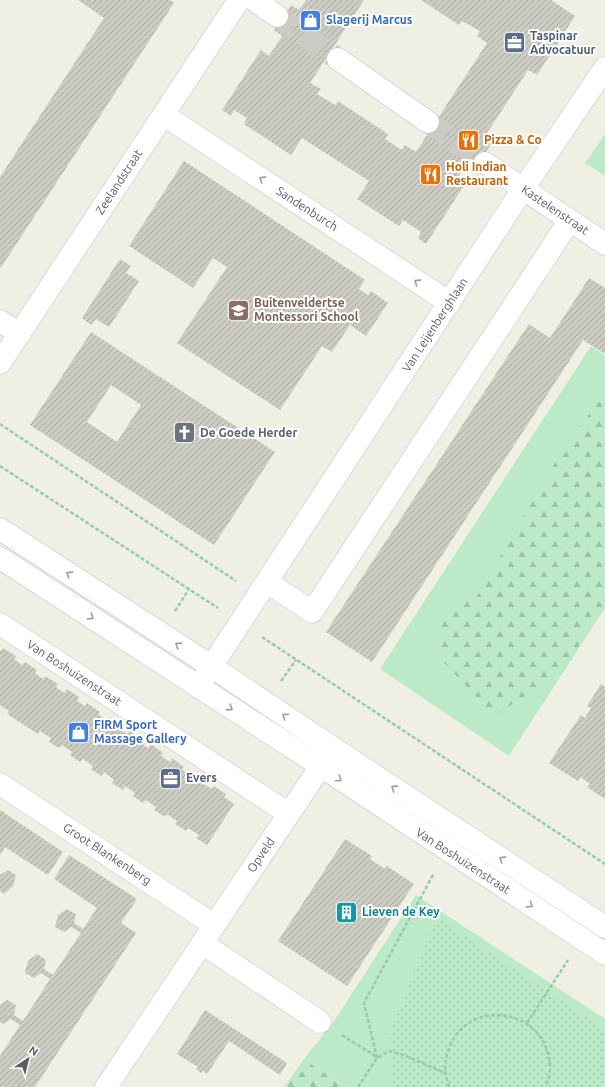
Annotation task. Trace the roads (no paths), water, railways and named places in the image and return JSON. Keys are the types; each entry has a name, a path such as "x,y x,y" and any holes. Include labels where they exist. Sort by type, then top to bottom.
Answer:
{"street":[{"name":"Zeelandstraat","path":"0,363 239,0"},
{"path":"254,0 277,16"},
{"path":"338,59 428,122"},
{"name":"Van Leijenberghlaan","path":"211,666 450,303 523,189 605,68"},
{"name":"Sandenburch","path":"164,115 450,303"},
{"name":"Kastelenstraat","path":"485,163 605,244"},
{"path":"262,589 312,612 570,220"},
{"path":"0,321 20,334"},
{"name":"Van Boshuizenstraat","path":"0,530 211,666 605,927"},
{"name":"Van Boshuizenstraat","path":"0,558 320,766 605,954"},
{"name":"Van Boshuizenstraat","path":"0,624 289,814"},
{"path":"198,687 211,666"},
{"path":"320,766 333,748"},
{"name":"Opveld","path":"106,1087 320,766"},
{"name":"Groot Blankenberg","path":"0,784 214,925"},
{"path":"202,943 320,1022"}],"tunnel":[{"path":"277,16 338,59"},
{"path":"428,122 485,163"}],"place":[{"name":"Slagerij Marcus","path":"311,20"},
{"name":"Taspinar Advocatuur","path":"515,43"},
{"name":"Pizza & Co","path":"469,140"},
{"name":"Holi Indian Restaurant","path":"431,174"},
{"name":"Buitenveldertse Montessori School","path":"239,310"},
{"name":"De Goede Herder","path":"184,433"},
{"name":"FIRM Sport Massage Gallery","path":"79,732"},
{"name":"Evers","path":"170,778"},
{"name":"Lieven de Key","path":"346,912"}]}
